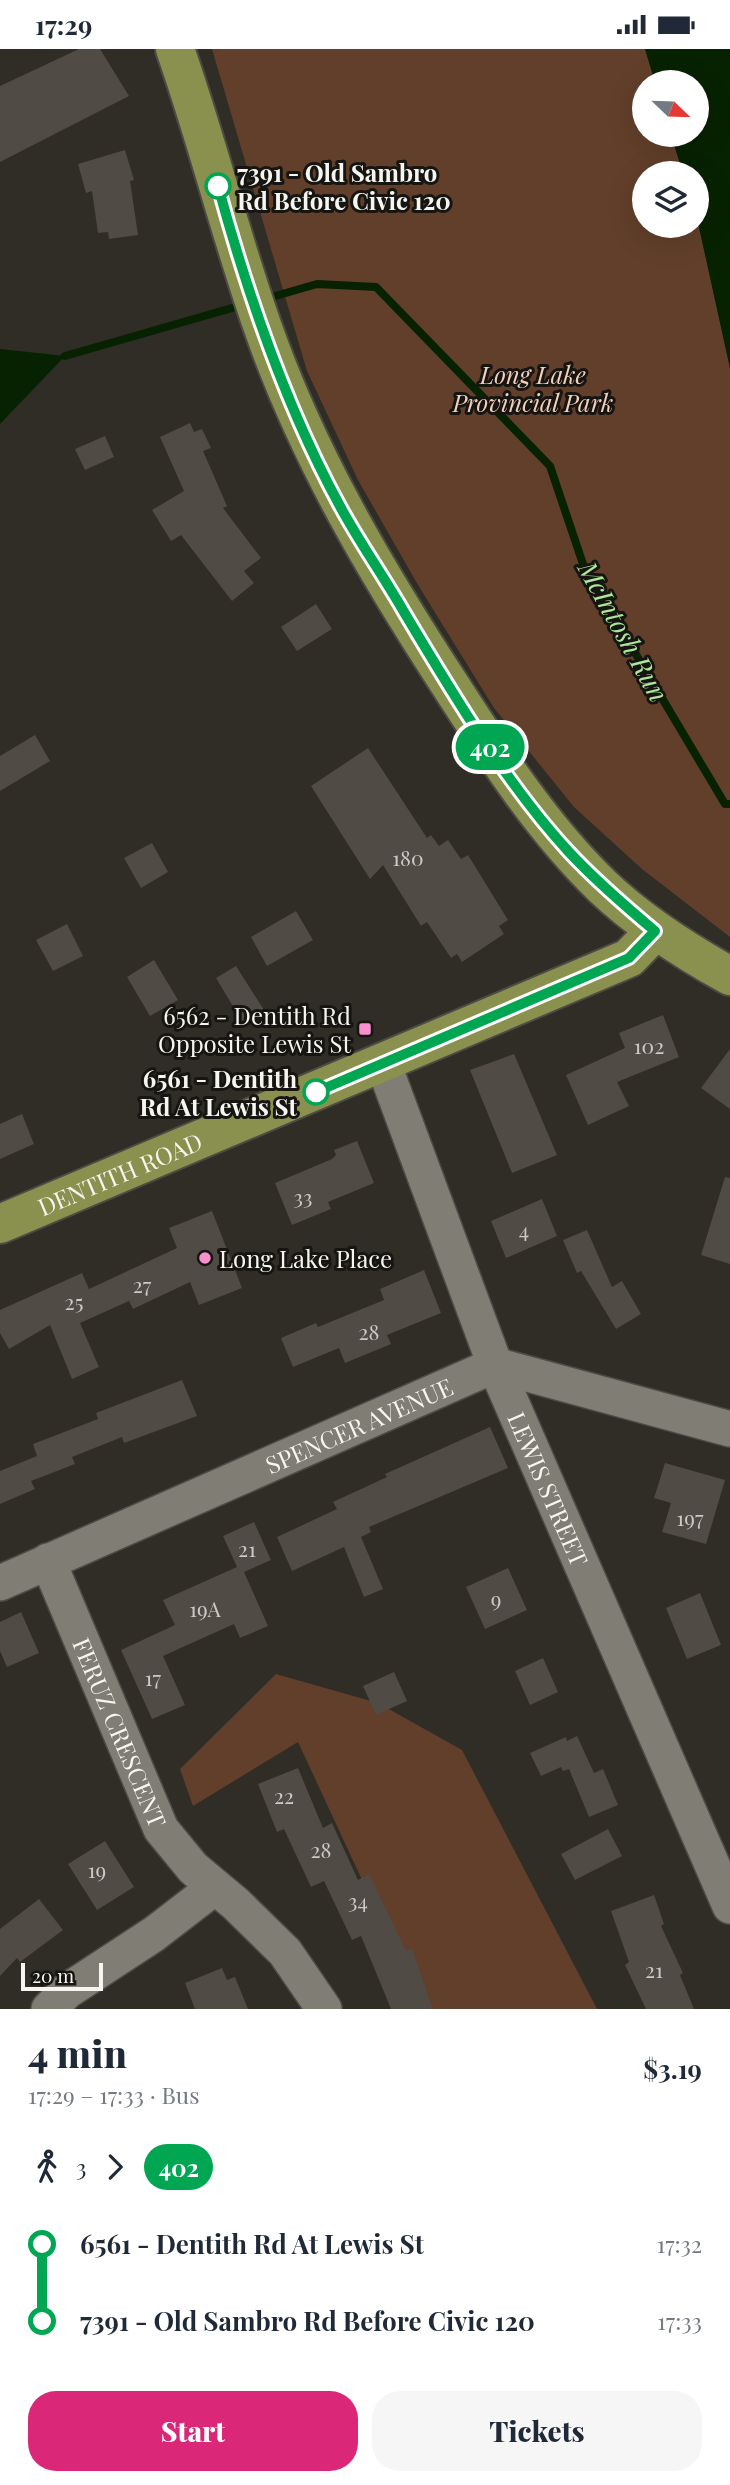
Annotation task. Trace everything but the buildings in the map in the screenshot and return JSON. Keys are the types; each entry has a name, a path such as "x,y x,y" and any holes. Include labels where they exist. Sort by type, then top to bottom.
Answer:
{"main road":[{"path":"175,49 257,308 307,439 341,509 470,716 526,799 568,851 605,888 655,931 730,977"},
{"name":"DENTITH ROAD","path":"0,1224 629,958 655,931"}],"street":[{"name":"LEWIS STREET","path":"383,1063 495,1365 730,1906"},
{"path":"495,1365 730,1429"},
{"name":"SPENCER AVENUE","path":"0,1583 495,1365"},
{"name":"FERUZ CRESCENT","path":"48,1562 161,1829 193,1868 285,1952 324,2009"},
{"path":"49,2009 67,1991 154,1934 215,1887"}],"green space":[{"name":"Long Lake Provincial Park","path":"212,49 645,49 651,70 632,70 632,147 675,147 679,161 632,161 632,238 701,238 730,368 730,937 642,869 574,807 494,708 418,585 358,480 307,371"},
{"path":"276,1674 378,1703 462,1750 597,2009 422,2009 298,1742 193,1806 180,1769"}],"shaded area":[{"path":"645,49 730,49 730,368 701,238 709,238 709,161 679,161 675,147 709,147 709,70 651,70"},
{"path":"0,349 65,356 0,424"}],"waterway":[{"name":"McIntosh Run","path":"265,299 317,284 376,287 550,466 584,567 725,804 730,804"},
{"name":"McIntosh Run","path":"65,356 246,304"}],"bus line":[{"name":"402","path":"218,186 262,325 307,439 341,509 424,646 526,799 568,851 605,888 655,931 629,958 316,1092"}],"place":[{"name":"7391 - Old Sambro Rd Before Civic 120","path":"218,186"},
{"name":"6562 - Dentith Rd Opposite Lewis St","path":"365,1029"},
{"name":"6561 - Dentith Rd At Lewis St","path":"316,1092"},
{"name":"Long Lake Place","path":"205,1258"}]}
